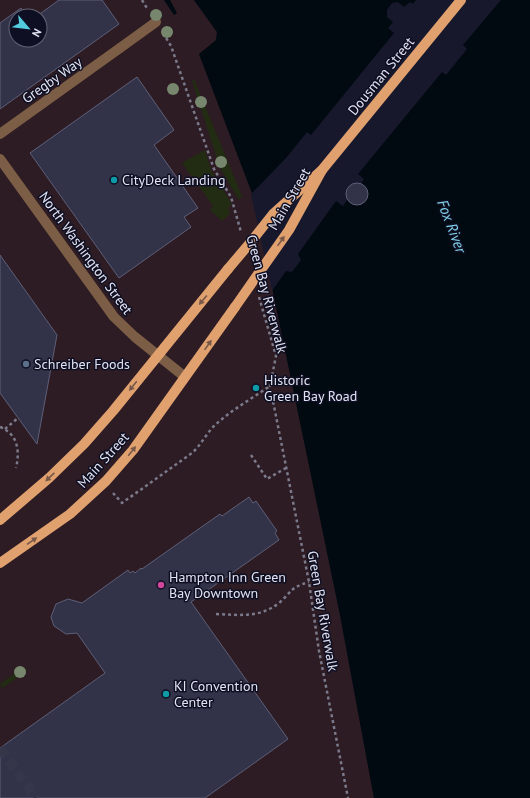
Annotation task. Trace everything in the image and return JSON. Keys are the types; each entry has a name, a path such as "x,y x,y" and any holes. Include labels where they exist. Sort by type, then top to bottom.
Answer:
{"main road":[{"name":"Dousman Street","path":"322,170 461,0"},
{"name":"Main Street","path":"0,520 50,478 84,444 113,411 273,214 322,170"},
{"name":"Main Street","path":"0,563 70,514 104,484 133,450 289,230 322,170"}],"street":[{"name":"Gregby Way","path":"0,134 156,22"},
{"name":"North Washington Street","path":"0,159 114,317 126,330 185,377"}],"path":[{"name":"Green Bay Riverwalk","path":"142,0 171,46 214,168 231,197 242,235"},
{"name":"Green Bay Riverwalk","path":"259,296 276,356 270,386 309,582 319,651 348,798"},
{"path":"104,484 122,503 192,453 212,428 270,386"},
{"path":"4,429 18,418"},
{"path":"0,427 11,433 15,439 18,449 16,468"},
{"path":"251,455 267,479 286,468"},
{"path":"216,614 247,616 265,612 280,602 294,586 309,582"}],"shaded area":[{"path":"0,0 164,0 174,15 176,12 170,0 194,0 217,32 216,40 242,163 253,196 340,615 374,798 0,798"}],"green space":[{"path":"194,79 242,196 239,200 220,168 192,81"},
{"path":"205,150 211,170 232,204 228,208 230,214 222,221 210,210 213,206 182,163"},
{"path":"24,667 27,671 2,688 0,684"}],"water":[{"path":"164,0 170,0 177,13 174,15"},
{"name":"Fox River","path":"194,0 530,0 530,798 374,798 340,615 253,196 199,54 216,40 217,32"}],"pier":[{"path":"416,0 501,0 463,45 467,49 446,75 442,72 358,174 364,179 361,184 367,189 368,197 361,205 354,205 347,200 343,206 336,201 298,254 301,260 292,272 286,271 272,291 251,194 286,158 307,132 311,135 394,33 388,28 393,22 387,17 387,10 392,3 398,2 404,7 410,2 413,4"}],"building":[{"path":"59,0 102,0 119,24 0,109 0,23 8,17 8,48 48,48 48,8"},
{"name":"CityDeck Landing","path":"137,77 174,130 154,145 198,208 184,217 191,227 119,278 30,153"},
{"path":"357,183 365,186 368,194 365,202 357,205 349,202 346,194 349,186"},
{"name":"Schreiber Foods","path":"0,255 57,335 37,444 0,393"},
{"name":"KI Convention Center","path":"249,497 253,503 256,501 277,531 275,533 279,540 191,602 288,739 205,798 0,798 0,748 105,673 77,633 66,634 54,626 51,617 56,604 68,599 82,603 128,570 130,573 133,571 135,573 141,568 142,569 220,514 222,516"}],"tunnel":[{"path":"0,748 36,798"}],"place":[{"name":"CityDeck Landing","path":"114,180"},
{"name":"Schreiber Foods","path":"26,364"},
{"name":"Historic Green Bay Road","path":"256,388"},
{"name":"Hampton Inn Green Bay Downtown","path":"161,585"},
{"name":"KI Convention Center","path":"166,694"}]}
